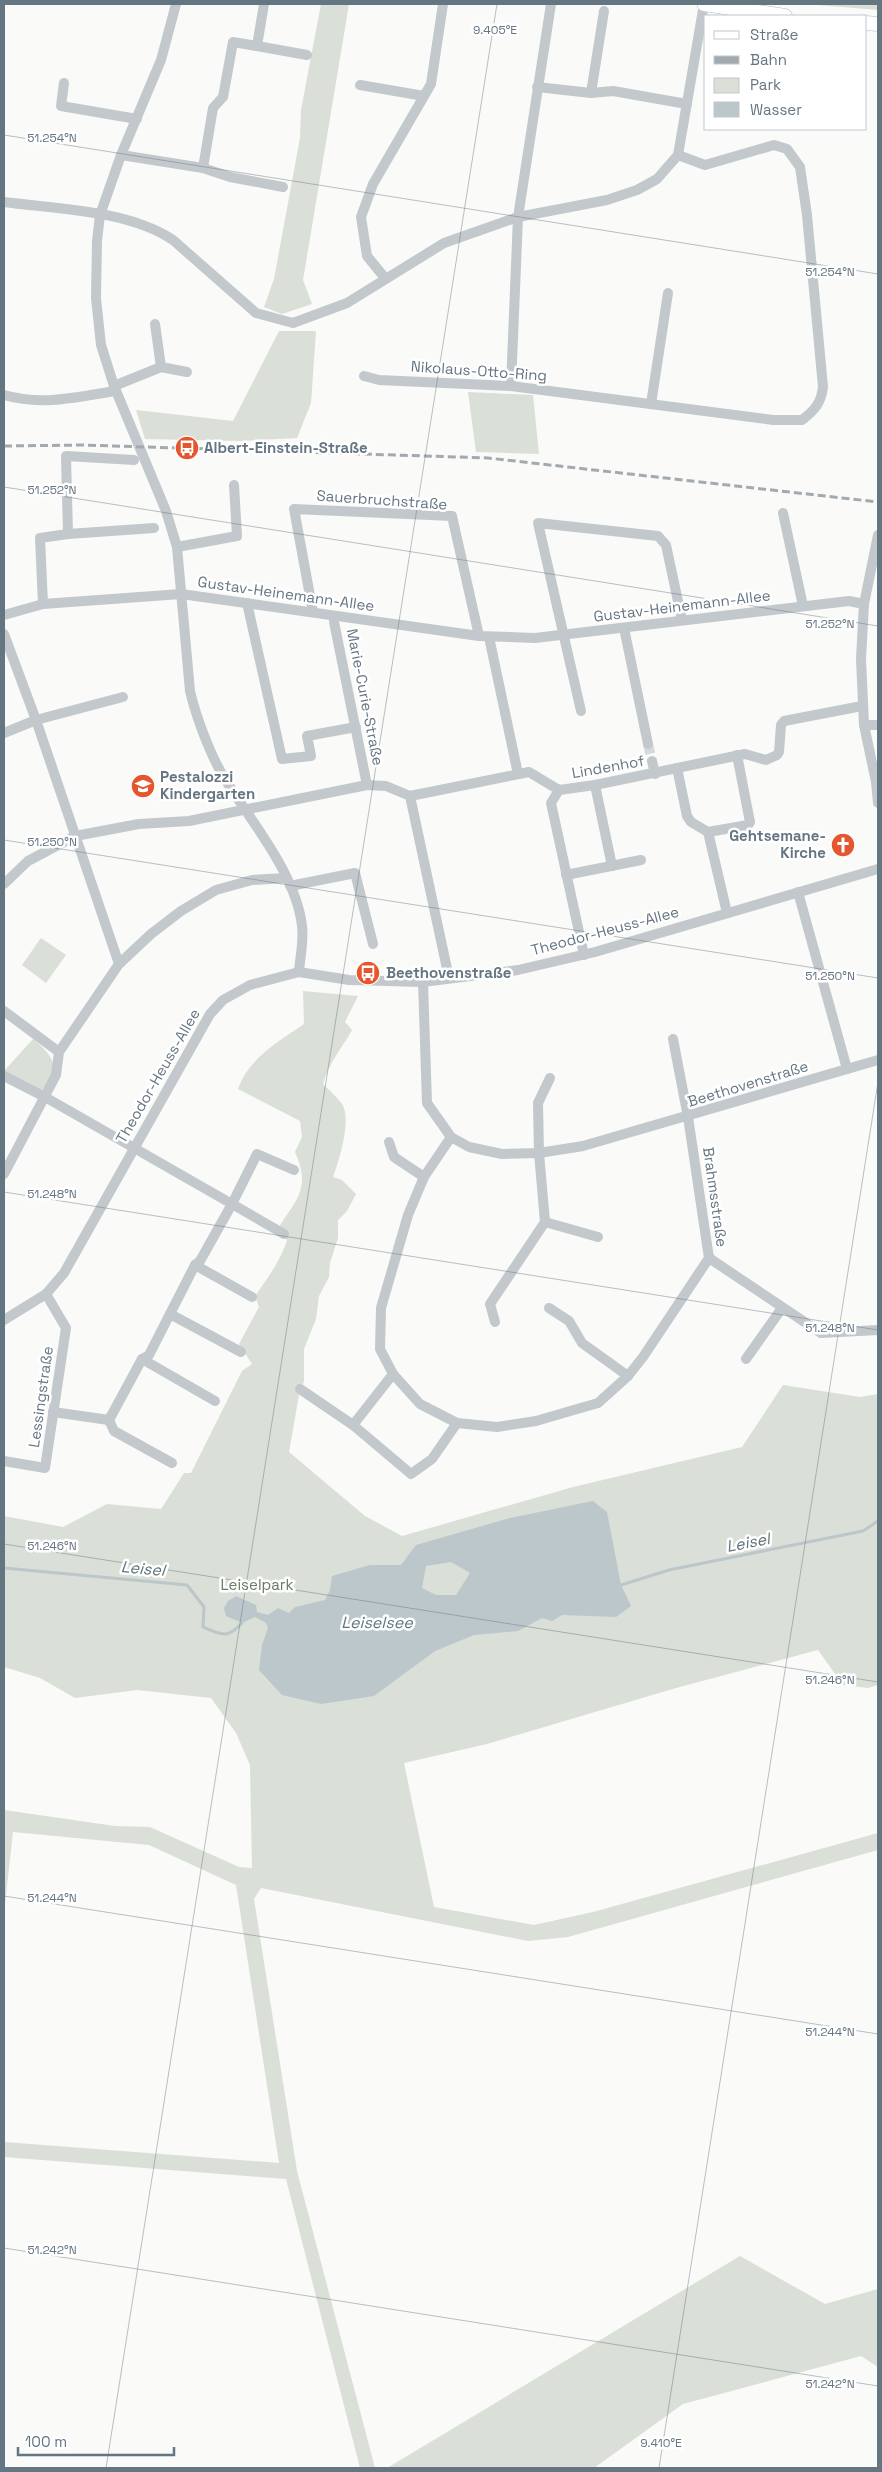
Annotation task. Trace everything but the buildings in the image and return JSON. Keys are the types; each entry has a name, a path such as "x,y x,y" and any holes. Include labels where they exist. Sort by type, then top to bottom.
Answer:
{"street":[{"path":"176,4 161,60 121,155 100,215 97,241 96,298 101,345 115,388 166,511 177,547 194,710 224,778 263,834 288,882 302,926 299,972"},
{"path":"257,46 264,4"},
{"path":"384,278 367,256 361,217 373,184 430,84 442,4"},
{"path":"511,386 518,218 551,4"},
{"path":"4,202 100,215 158,230 173,240 256,313 293,324 347,303 384,278 444,243 518,218 607,200 638,190 656,179 678,155 704,4 778,15"},
{"path":"591,93 604,11"},
{"path":"203,168 213,108 223,97 233,42 307,55"},
{"path":"64,83 61,106 137,119"},
{"path":"360,85 424,96"},
{"path":"537,87 591,93 613,91 687,104"},
{"name":"Nikolaus-Otto-Ring","path":"364,376 389,381 511,386 773,420 802,420 814,411 821,400 824,387 807,215 800,167 787,149 774,145 705,165 678,155"},
{"path":"121,155 203,168 230,177 283,187"},
{"path":"651,404 668,293"},
{"path":"155,324 161,367"},
{"path":"4,395 18,399 55,401 115,388 161,367 187,372"},
{"path":"68,534 66,456 134,460"},
{"path":"177,547 237,536 234,485"},
{"name":"Sauerbruchstraße","path":"313,612 294,509 452,516 484,637"},
{"path":"783,513 803,606"},
{"path":"581,711 538,523 658,536 666,545 682,620"},
{"path":"43,604 40,538 68,534 154,528"},
{"path":"878,535 864,604 861,637 862,706 864,725 877,784 878,803"},
{"name":"Gustav-Heinemann-Allee","path":"4,614 43,604 181,594 484,637 564,636 849,601 864,604"},
{"path":"247,603 282,759 311,756 307,736 356,727"},
{"name":"Marie-Curie-Straße","path":"335,616 334,622 367,785"},
{"path":"624,628 648,744"},
{"path":"4,634 36,720 119,964"},
{"path":"484,637 518,774"},
{"path":"4,733 36,720 123,697"},
{"name":"Lindenhof","path":"410,796 529,772 559,790 655,774 737,755 749,754 761,760 770,759 779,752 782,722 862,706"},
{"path":"864,725 878,726"},
{"path":"677,768 687,816 691,822 708,832 748,825 750,822 737,755"},
{"path":"652,761 655,774"},
{"path":"4,884 28,862 75,836 139,824 189,821 237,813 246,809 367,785 386,786 410,796 449,978"},
{"path":"595,785 612,866"},
{"path":"559,790 551,804 584,955"},
{"path":"708,832 727,913"},
{"path":"566,875 641,860"},
{"name":"Theodor-Heuss-Allee","path":"4,1320 46,1294 64,1273 210,1014 223,1000 250,985 299,972 349,980 423,982 518,970 584,955 878,869"},
{"path":"4,1174 56,1075 59,1052 119,964 151,934 181,911 216,890 252,880 288,882 355,873 373,944"},
{"path":"798,892 847,1069"},
{"path":"423,982 427,1102 450,1137"},
{"path":"4,1011 59,1052"},
{"name":"Brahmsstraße","path":"450,1137 424,1177 408,1215 381,1308 380,1349 393,1374 420,1404 457,1423 497,1427 536,1421 598,1403 628,1376 709,1258 688,1117 673,1039"},
{"name":"Beethovenstraße","path":"450,1137 469,1147 502,1154 539,1153 583,1146 688,1117 878,1060"},
{"path":"4,1076 46,1097 284,1234"},
{"path":"495,1322 490,1304 545,1222 539,1153 538,1103 550,1078"},
{"path":"389,1142 394,1157 424,1177"},
{"path":"109,1420 142,1359 149,1355 195,1265 200,1261 232,1204 257,1154 294,1170"},
{"path":"545,1222 598,1237"},
{"path":"709,1258 821,1333 878,1330"},
{"path":"195,1265 252,1297"},
{"name":"Lessingstraße","path":"4,1461 45,1468 66,1328 46,1294"},
{"path":"549,1308 569,1321 582,1343 628,1376"},
{"path":"746,1359 782,1308"},
{"path":"170,1314 241,1352"},
{"path":"142,1359 215,1401"},
{"path":"353,1425 393,1374"},
{"path":"300,1389 353,1425 411,1474 432,1459 457,1423"},
{"path":"53,1412 109,1420"},
{"path":"109,1420 114,1430 172,1462"}],"green space":[{"path":"321,4 349,4 303,280 312,304 282,314 264,307 274,279 300,138 301,110"},
{"path":"806,4 878,4 878,10"},
{"path":"279,331 316,331 311,403 297,438 241,441 145,439 136,410 233,421"},
{"path":"468,392 533,395 539,454 476,452"},
{"path":"41,938 66,955 46,983 22,965"},
{"name":"Leiselpark","path":"303,991 358,996 345,1022 352,1030 332,1063 323,1084 342,1104 346,1119 344,1140 333,1177 342,1180 356,1194 347,1211 338,1220 338,1238 330,1263 329,1277 319,1296 316,1319 304,1349 304,1382 300,1389 289,1452 365,1516 402,1536 573,1487 742,1447 783,1385 860,1397 878,1394 878,1685 868,1688 843,1685 818,1650 676,1688 487,1744 404,1763 434,1907 534,1925 593,1912 878,1833 878,1850 568,1937 528,1941 261,1888 254,1899 297,2171 375,2468 360,2468 286,2179 4,2157 4,2142 279,2163 236,1885 149,1845 13,1832 4,1913 4,1810 115,1826 150,1827 239,1867 252,1868 250,1765 236,1733 211,1698 137,1690 75,1698 40,1678 4,1667 4,1516 63,1527 107,1504 161,1509 184,1473 191,1473 242,1371 252,1364 239,1344 259,1307 255,1296 281,1256 287,1241 280,1225 297,1199 302,1183 302,1174 295,1152 302,1137 300,1121 238,1089 249,1068 265,1052 304,1024"},
{"path":"33,1039 50,1056 53,1063 53,1076 42,1090 4,1071"},
{"path":"740,2256 825,2304 878,2289 878,2367 861,2356 683,2404 594,2468 387,2468"}],"water":[{"name":"Leiselsee","path":"593,1501 607,1512 621,1585 631,1606 616,1617 562,1615 552,1621 542,1618 518,1631 474,1635 435,1651 374,1696 321,1704 282,1695 259,1670 262,1645 268,1628 266,1623 255,1617 242,1623 226,1616 224,1608 228,1601 236,1596 256,1605 257,1612 268,1615 278,1608 289,1613 295,1607 325,1600 330,1590 332,1576 370,1565 401,1565 416,1545 510,1518","holes":["451,1562 470,1573 456,1595 436,1595 422,1588 426,1566"]}],"waterway":[{"name":"Leisel","path":"621,1585 669,1570 863,1531 878,1521"},
{"name":"Leisel","path":"4,1568 187,1585 204,1607 203,1627 224,1634 233,1632 242,1623"}],"tunnel":[{"path":"648,744 652,761"}],"railway":[{"path":"4,446 84,445 488,458 878,502"}],"place":[{"name":"Albert-Einstein-Straße","path":"187,448"},
{"name":"Pestalozzi Kindergarten","path":"143,786"},
{"name":"Gehtsemane- Kirche","path":"843,845"},
{"name":"Beethovenstraße","path":"368,973"}]}
